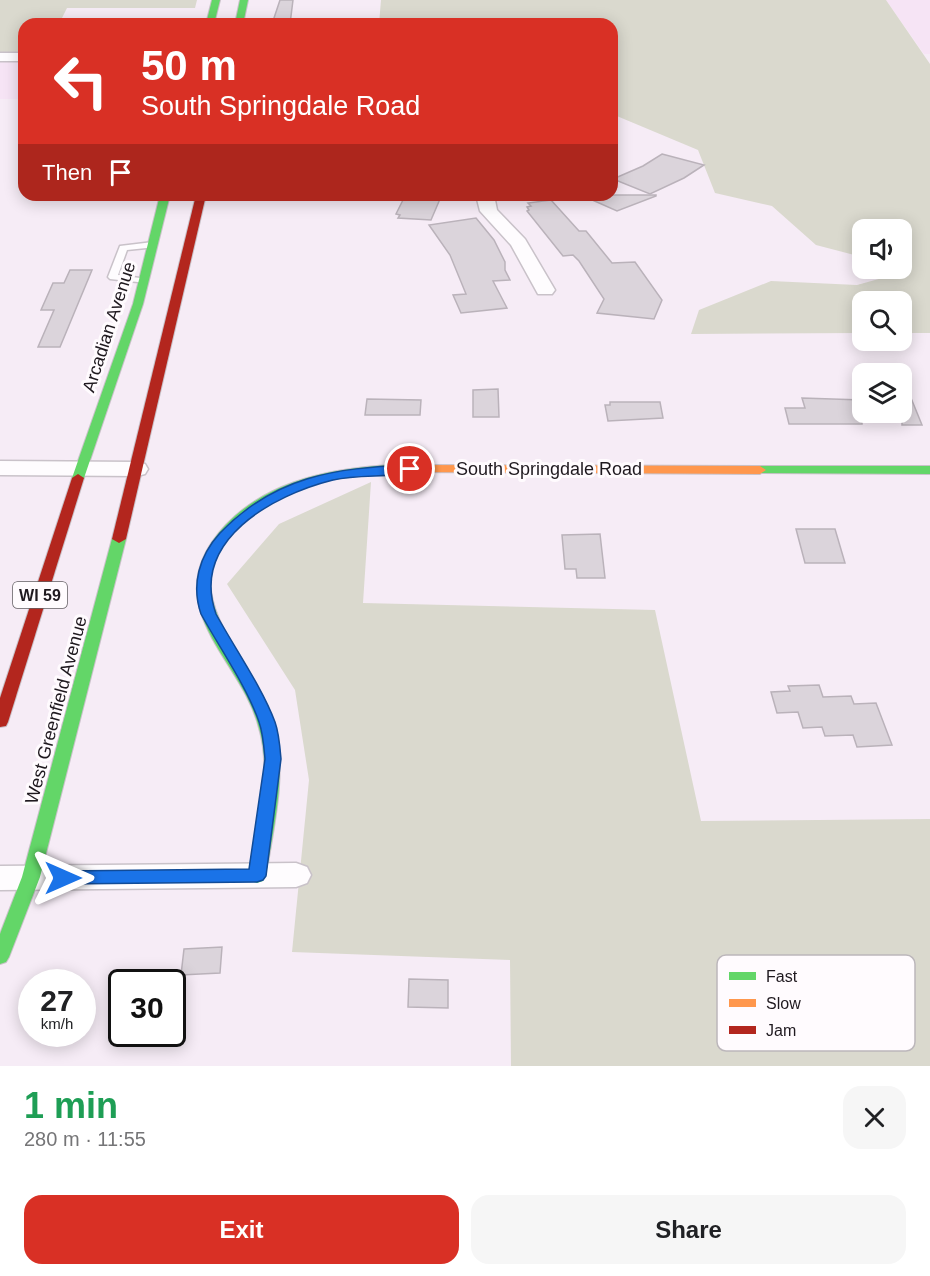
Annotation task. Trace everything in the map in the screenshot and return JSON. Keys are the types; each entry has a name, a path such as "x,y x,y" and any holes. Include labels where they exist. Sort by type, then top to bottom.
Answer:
{"main road":[{"path":"212,18 216,0"},
{"path":"240,18 244,0"},
{"name":"Arcadian Avenue","path":"81,468 144,281 164,201"},
{"path":"137,469 200,201"},
{"path":"153,245 190,245"},
{"name":"WI 59","path":"0,722 81,468"},
{"name":"West Greenfield Avenue","path":"0,957 31,877 137,469"},
{"name":"South Springdale Road","path":"257,876 273,759 267,723 208,614 202,592 206,570 220,541 243,518 273,496 316,479 394,469 930,470"}],"street":[{"path":"0,57 18,57"},
{"path":"486,201 489,211 519,243 545,290"},
{"path":"0,468 137,469"},
{"path":"0,879 296,875"}],"lane":[{"path":"144,281 113,277 123,248 153,245"}],"shaded area":[{"path":"0,0 197,0 195,8 67,8 62,18 18,18 18,53 0,53"},
{"path":"381,0 886,0 930,64 930,333 912,333 912,291 852,291 852,333 691,334 699,310 771,281 857,285 879,279 912,279 912,219 852,219 852,254 816,245 772,206 715,193 698,150 618,117 618,18 380,18"},
{"path":"886,0 930,0 930,54 924,54"},
{"path":"0,59 18,59 18,99 0,99"},
{"path":"371,482 363,603 655,610 701,821 930,819 930,1066 511,1066 510,960 292,952 309,780 295,690 227,584 279,524"}],"building":[{"path":"280,0 293,0 291,18 274,18"},
{"path":"662,154 704,165 684,178 650,194 618,181 618,177 643,166"},
{"path":"618,195 656,195 656,196 617,211 594,201 618,201"},
{"path":"402,201 439,201 431,220 398,218 400,215 396,214"},
{"path":"552,201 579,231 586,231 612,263 635,262 662,300 654,319 597,313 604,299 579,261 573,255 563,256 527,211 529,210 527,207 531,206 528,203"},
{"path":"476,218 494,240 505,262 505,270 510,280 493,281 507,308 461,313 453,295 466,294 450,255 429,225"},
{"path":"70,270 92,270 60,347 38,347 54,310 41,310 53,283 64,283"},
{"path":"498,389 499,417 473,417 473,390"},
{"path":"802,398 852,400 852,423 862,424 789,424 785,408 805,408"},
{"path":"367,399 421,400 420,415 365,415"},
{"path":"912,400 922,425 902,425 902,423 912,423"},
{"path":"610,402 660,402 663,418 608,421 605,405 610,405"},
{"path":"796,529 835,529 845,563 805,563"},
{"path":"600,534 605,578 577,578 576,569 565,569 562,535"},
{"path":"819,685 823,697 851,696 854,704 876,703 892,745 857,747 853,735 825,736 822,727 803,728 798,712 777,713 771,692 790,691 788,686"},
{"path":"222,947 220,973 186,975 186,969 182,969 184,949"},
{"path":"409,979 448,980 448,1008 408,1007"}],"traffic: fast":[{"path":"212,18 216,0"},
{"path":"240,18 244,0"},
{"path":"78,478 138,304 164,201"},
{"path":"257,876 271,792 272,770 268,729 256,698 211,621 203,590 206,568 213,551 237,521 253,508 287,489 341,474 407,469"},
{"path":"760,470 930,470"},
{"path":"0,957 31,877 119,539"}],"traffic: slow":[{"path":"407,469 760,470"}],"traffic: jam":[{"path":"119,539 200,201"},
{"path":"0,722 78,478"}],"route":[{"path":"63,878 257,876 273,759 272,747 267,723 259,705 208,614 202,592 204,576 211,555 220,541 243,518 257,506 287,489 333,476 410,469"}]}
